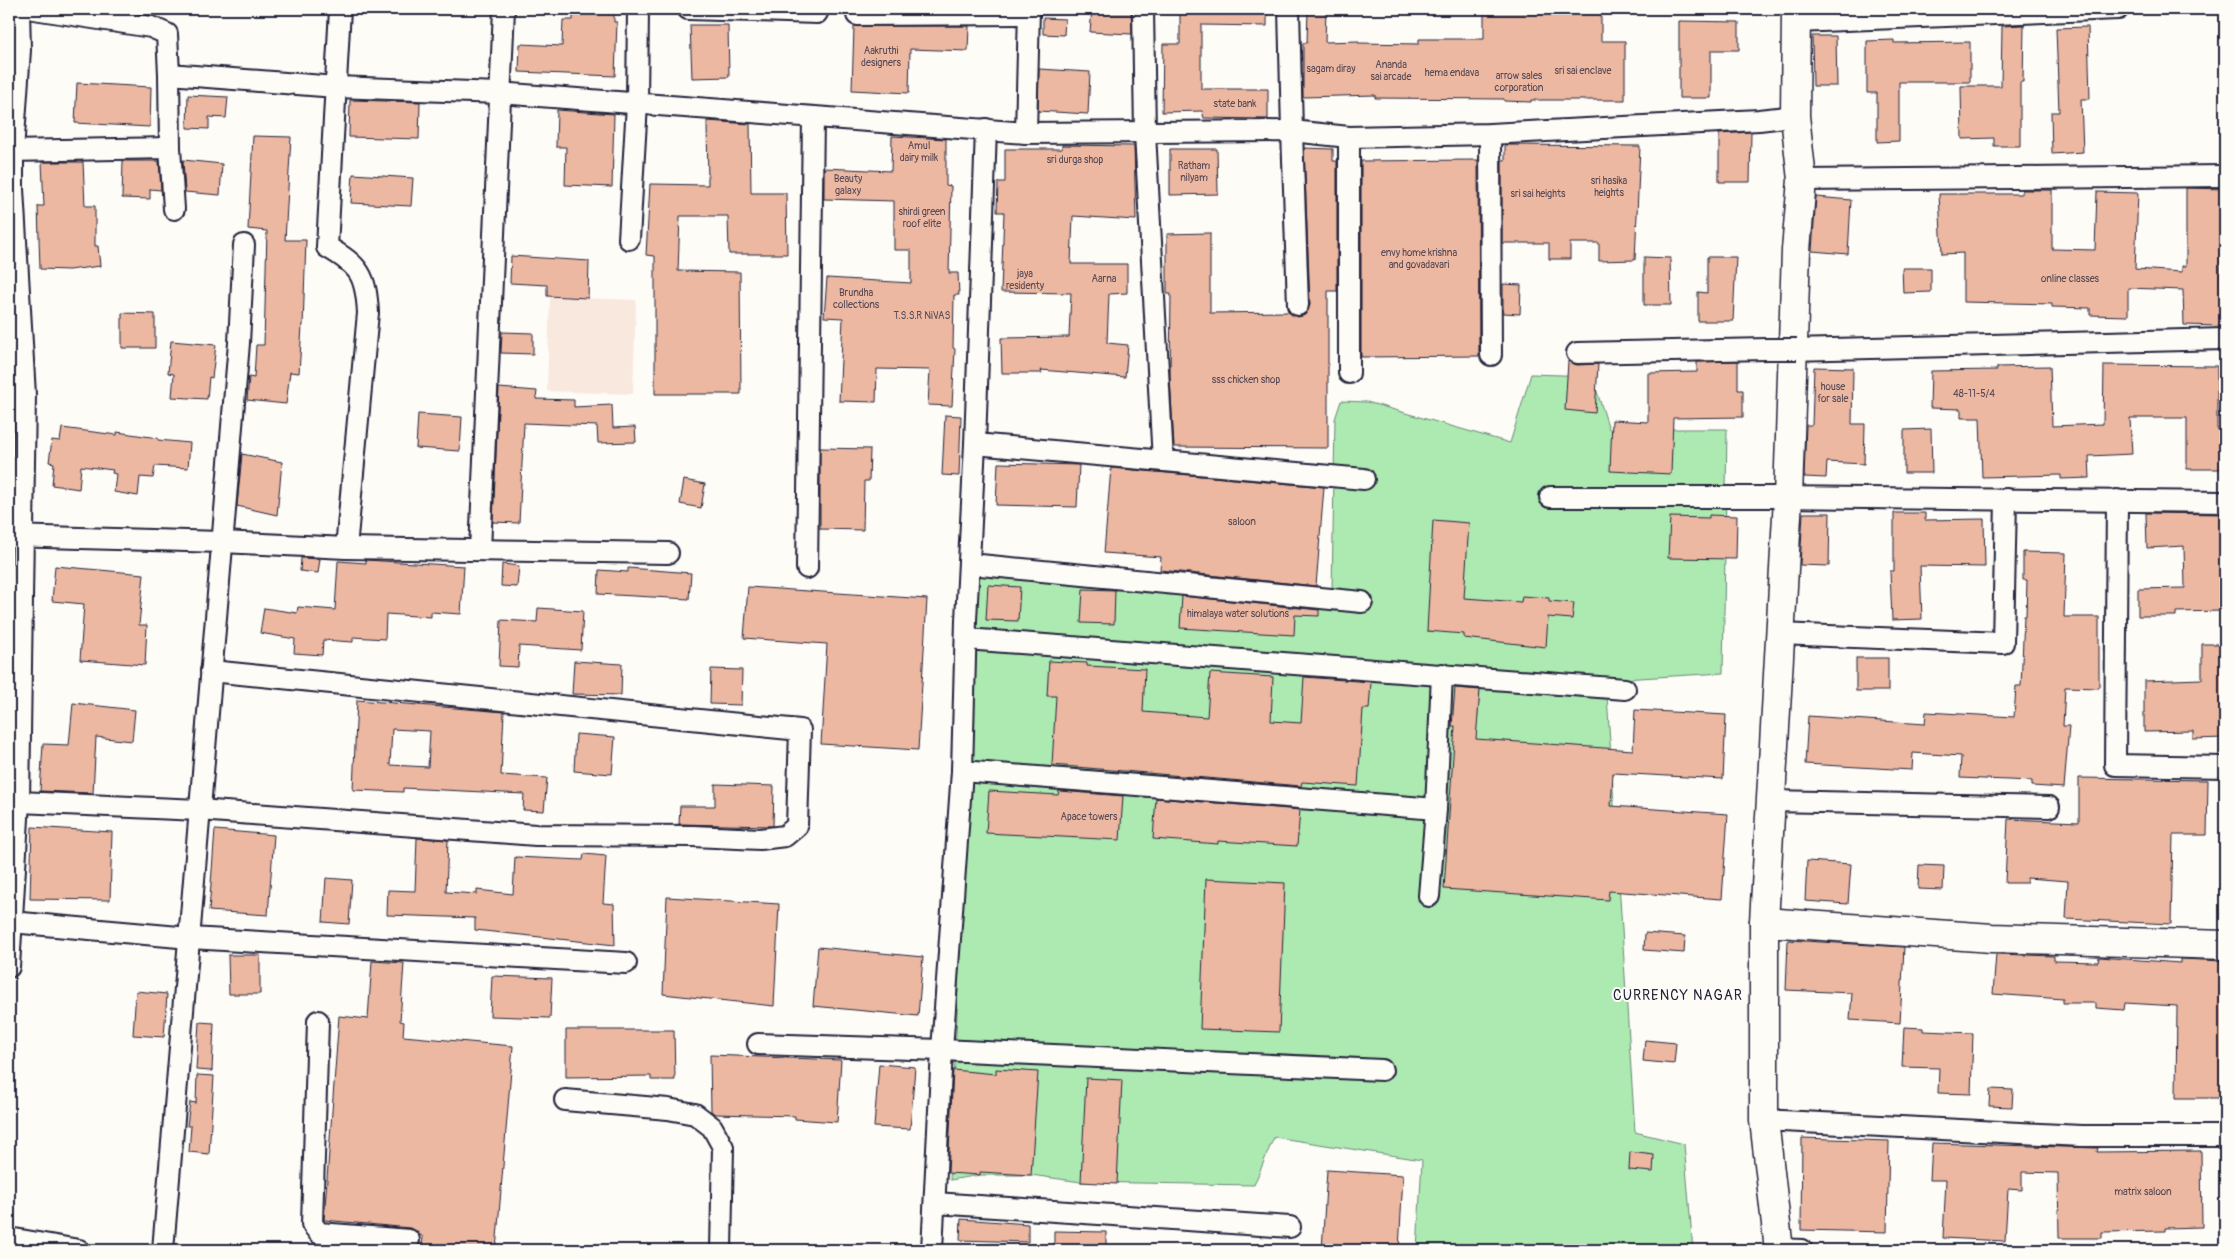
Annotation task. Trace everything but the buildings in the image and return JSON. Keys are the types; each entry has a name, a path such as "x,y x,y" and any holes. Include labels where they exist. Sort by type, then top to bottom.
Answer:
{"street":[{"path":"9,967 19,802 15,537 17,394 11,151 20,50 19,9"},
{"path":"34,9 151,27 167,34 170,148 174,209"},
{"path":"340,9 330,159 327,247 350,260 361,276 367,292 368,313 346,548"},
{"path":"480,550 504,9"},
{"path":"629,239 637,104 638,9"},
{"path":"688,9 817,13"},
{"path":"1143,9 1145,133 1163,461"},
{"path":"1289,9 1298,305"},
{"path":"1786,1250 1764,1120 1764,922 1779,634 1785,349 1802,180 1789,117 1796,15 2118,9"},
{"path":"857,15 1029,11 1026,133"},
{"path":"169,74 336,87 499,93 1026,133 1292,131 1349,136 1490,134 1789,117"},
{"path":"807,568 813,118"},
{"path":"932,1250 942,1050 962,771 986,129"},
{"path":"1490,134 1491,355"},
{"path":"1349,136 1349,373"},
{"path":"11,151 170,148"},
{"path":"1802,180 2225,176"},
{"path":"163,1250 239,343 244,245"},
{"path":"1577,353 2225,339"},
{"path":"975,444 1364,479"},
{"path":"1550,497 1783,497 2225,502"},
{"path":"1779,634 2003,643 2006,499"},
{"path":"2117,500 2115,765 2225,767"},
{"path":"15,537 222,542 346,548 668,554"},
{"path":"970,564 1362,602"},
{"path":"966,638 1625,689"},
{"path":"19,802 199,810 536,835 693,836 760,839 785,836 797,826 800,730 211,671"},
{"path":"1429,896 1436,809 1442,674"},
{"path":"962,771 1436,809"},
{"path":"1770,801 2049,807"},
{"path":"11,922 190,938 626,963"},
{"path":"1764,922 1992,938 2225,945"},
{"path":"318,1021 312,1224 319,1233 334,1242 400,1243"},
{"path":"758,1044 942,1050 1382,1070"},
{"path":"565,1100 668,1109 695,1114 712,1127 723,1147 721,1250"},
{"path":"1764,1120 2081,1136 2225,1136"},
{"path":"935,1203 1290,1227"},
{"path":"9,1238 79,1250"}],"shaded area":[{"path":"550,297 636,300 633,394 547,391"},
{"path":"2225,370 2225,425 2195,425 2194,371"}],"green space":[{"path":"1531,374 1592,376 1609,429 1727,429 1723,673 1606,680 1635,1132 1684,1144 1693,1250 1417,1250 1422,1160 1274,1137 1254,1185 1081,1182 1031,1175 980,1175 950,1180 976,555 1332,591 1335,419 1341,401 1367,402 1510,443"}],"district":[{"name":"CURRENCY NAGAR","path":"1678,995"}]}
